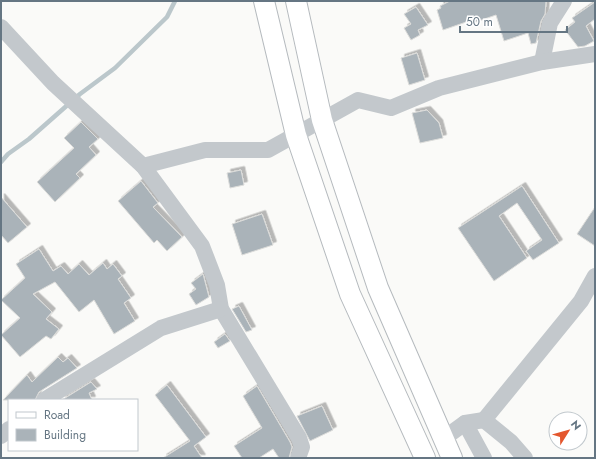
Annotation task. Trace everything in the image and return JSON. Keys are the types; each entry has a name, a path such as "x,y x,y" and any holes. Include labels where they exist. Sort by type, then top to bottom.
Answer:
{"main road":[{"path":"264,1 296,135 350,294 425,458"},
{"path":"296,1 322,120 378,288 452,458"}],"street":[{"path":"542,62 550,23 564,1"},
{"path":"1,27 53,83 143,166 202,246 217,285 221,309 299,438 302,447 298,458"},
{"path":"143,166 205,150 268,150 358,100 391,108 439,88 542,62 595,54"},
{"path":"443,439 465,423 484,420 581,301 595,276"},
{"path":"46,399 161,328 221,309"},
{"path":"484,420 511,442 525,458"},
{"path":"465,423 484,458"}],"building":[{"path":"450,1 546,1 545,14 541,21 536,43 531,44 528,33 504,41 496,15 473,23 472,20 443,30 437,10 441,8 440,6"},
{"path":"595,2 595,19 586,26 594,41 585,46 578,47 565,30 575,22 572,18"},
{"path":"416,7 428,25 418,30 420,35 411,40 404,28 411,24 404,14"},
{"path":"417,53 425,80 409,85 401,58"},
{"path":"427,110 439,123 443,138 420,143 412,113"},
{"path":"81,122 98,139 89,147 96,155 76,174 80,178 55,202 37,182 74,148 64,138"},
{"path":"241,170 244,185 230,188 227,173"},
{"path":"141,181 158,203 153,207 182,237 167,251 157,240 154,243 118,201"},
{"path":"522,186 559,243 533,260 526,251 542,240 517,203 499,216 527,258 494,281 458,228"},
{"path":"1,197 27,227 8,243 1,235"},
{"path":"595,207 595,246 577,234"},
{"path":"262,214 273,245 242,255 232,224"},
{"path":"39,249 53,271 61,266 68,274 79,264 89,275 103,263 107,269 113,264 122,276 118,279 131,298 124,303 135,321 114,334 94,300 79,312 55,282 33,294 52,312 46,319 59,329 51,339 46,336 20,357 1,335 20,318 1,300 25,278 16,264"},
{"path":"203,274 209,297 196,305 189,294 196,289 191,283"},
{"path":"239,306 252,330 246,332 232,309"},
{"path":"225,334 230,341 218,348 214,342"},
{"path":"58,357 63,362 68,358 77,368 39,392 36,399 3,400 27,375 32,382"},
{"path":"91,382 97,389 89,393 92,399 64,399"},
{"path":"167,385 206,437 194,446 202,458 163,458 190,441 155,395"},
{"path":"257,386 290,442 292,447 289,458 279,458 273,449 259,458 242,458 234,446 262,428 243,396"},
{"path":"322,406 333,430 310,441 297,416"}],"waterway":[{"path":"1,162 8,154 29,139 80,94 115,68 167,17 175,1"}]}
